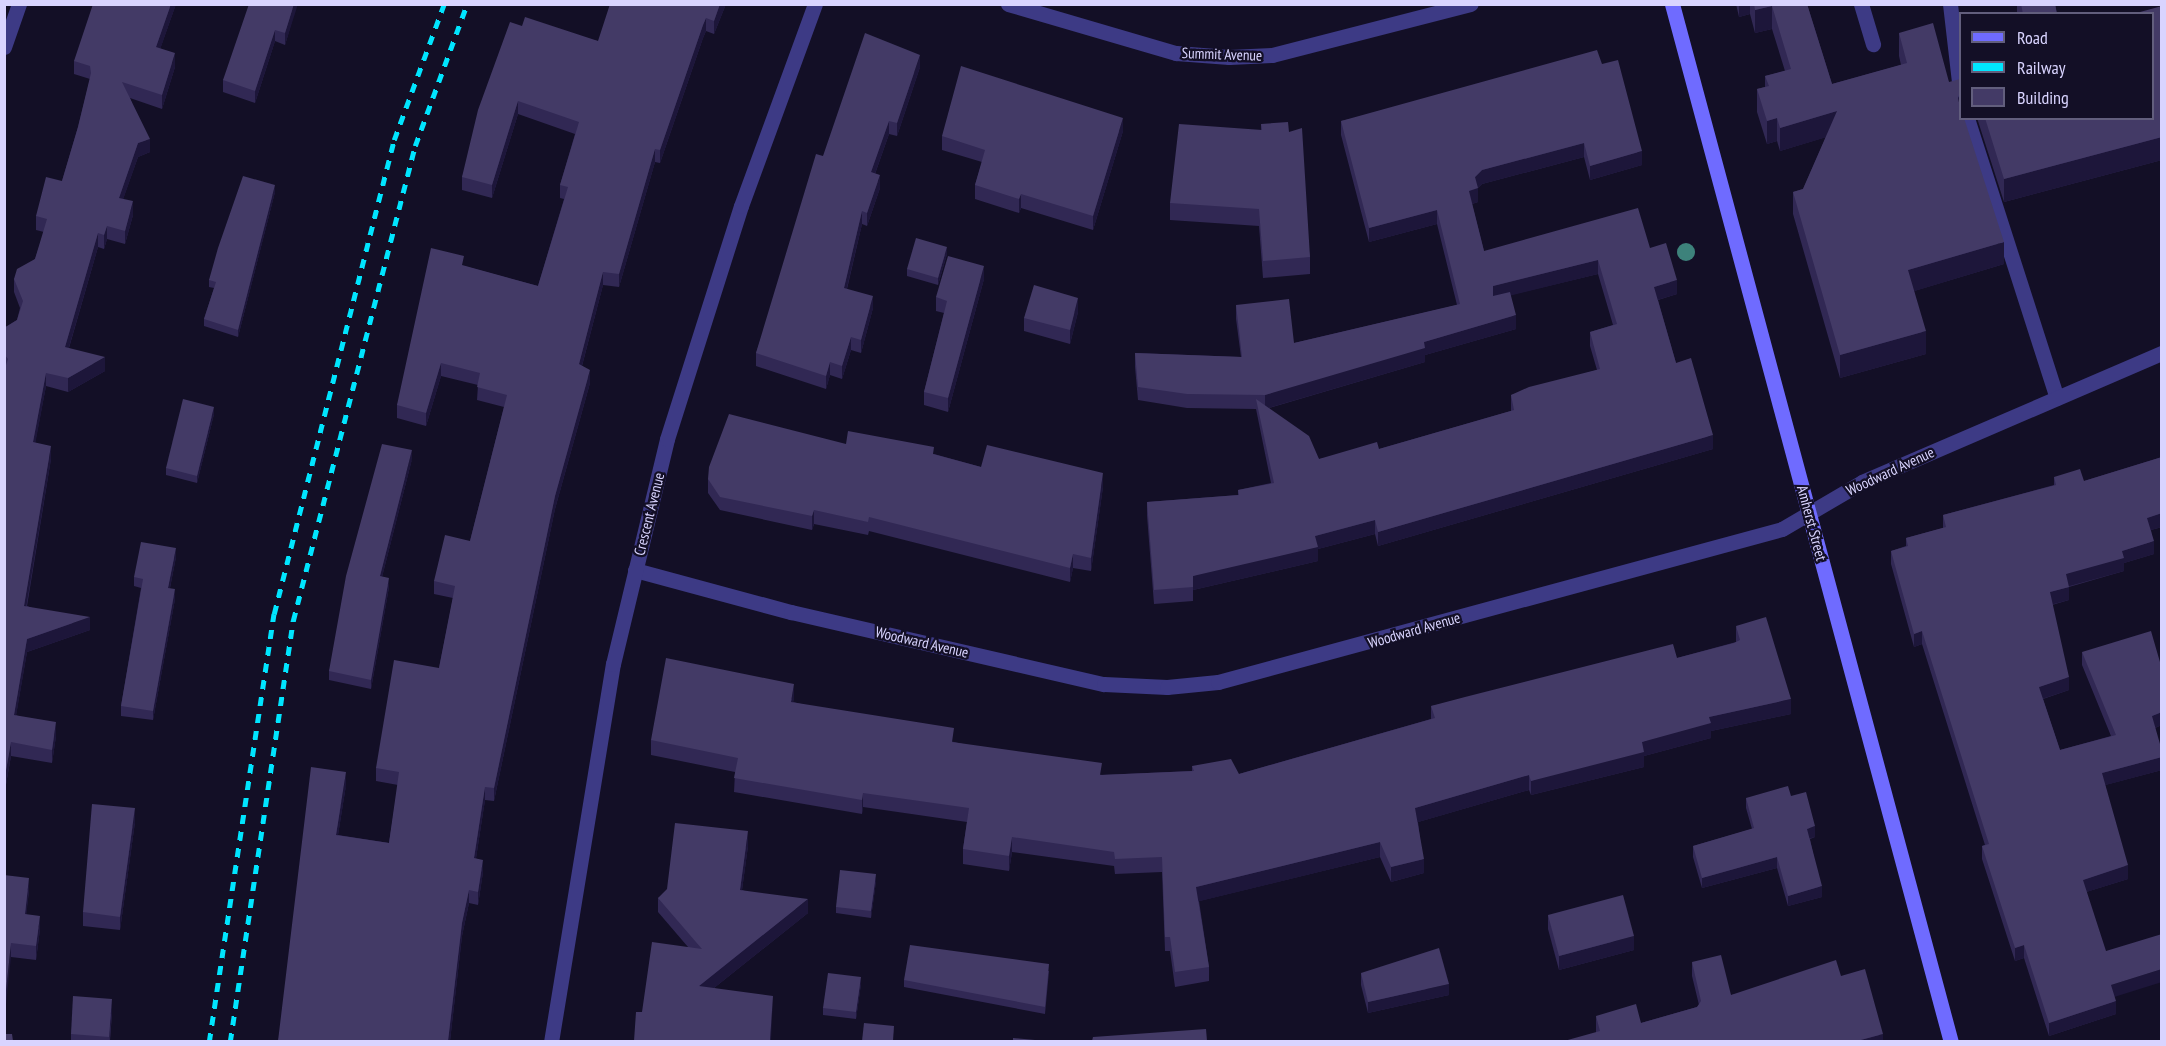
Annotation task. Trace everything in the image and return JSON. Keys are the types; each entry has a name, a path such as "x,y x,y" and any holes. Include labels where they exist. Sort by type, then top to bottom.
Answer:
{"street":[{"path":"4,47 19,4"},
{"name":"Crescent Avenue","path":"551,1041 592,772 635,570 702,322 815,4"},
{"name":"Summit Avenue","path":"1008,4 1176,53 1229,57 1272,55 1471,4"},
{"name":"Amherst Street","path":"1672,4 1951,1041"},
{"path":"1861,4 1873,44"},
{"path":"1950,4 1959,82"},
{"path":"1968,120 2057,398"},
{"name":"Woodward Avenue","path":"635,570 1104,684 1167,687 1218,682 1782,530 1862,482 2162,353"}],"building":[{"path":"93,4 171,4 156,47 175,53 162,95 122,82 150,139 138,143 119,198 133,201 125,231 107,226 104,235 98,233 65,347 105,357 68,378 46,373 33,442 51,446 24,606 90,617 27,639 14,715 56,722 52,750 11,742 4,782 4,371 8,359 4,354 4,328 17,320 23,301 14,279 17,269 35,259 47,219 36,216 46,177 62,181 78,127 91,73 90,66 74,61"},
{"path":"249,4 294,4 285,33 275,30 255,91 223,80"},
{"path":"610,4 720,4 714,21 706,18 660,150 655,149 619,274 603,272 579,364 590,370 555,496 494,788 485,787 474,858 483,860 478,892 469,890 462,923 448,1041 278,1041 311,767 346,772 336,835 389,843 399,772 376,768 394,660 439,668 455,586 434,581 445,535 470,541 507,395 477,387 480,373 441,363 426,413 397,405 431,248 464,256 462,265 538,286 568,187 560,185 579,122 518,101 492,185 462,177 478,110 510,22 522,26 525,17 598,41"},
{"path":"1754,4 1807,4 1832,84 1907,63 1899,33 1933,23 1949,82 1959,79 1959,120 1965,120 2004,242 1908,270 1926,331 1840,355 1793,192 1803,189 1837,111 1780,128 1777,118 1767,121 1757,89 1769,86 1765,76 1791,69 1772,6 1755,10"},
{"path":"2021,4 2055,4 2057,12 2023,12"},
{"path":"2162,6 2162,137 2004,179 1986,120 2154,120 2154,12 2140,12"},
{"path":"865,33 920,55 897,123 889,121 871,172 880,175 867,213 862,211 844,288 873,296 861,340 851,337 842,366 830,362 826,376 756,353 816,154 823,156"},
{"path":"1597,50 1602,64 1618,60 1642,151 1590,166 1584,143 1482,170 1475,177 1478,188 1469,191 1484,251 1638,208 1650,248 1666,243 1677,280 1654,287 1676,363 1691,358 1713,435 1378,532 1375,520 1315,536 1318,547 1193,576 1193,587 1154,590 1147,502 1239,495 1238,490 1274,483 1256,399 1309,436 1319,459 1377,442 1379,449 1514,410 1511,395 1529,387 1600,369 1590,332 1617,324 1598,260 1493,286 1493,296 1510,292 1516,315 1424,342 1425,348 1265,395 1187,394 1138,387 1135,353 1242,357 1236,305 1289,299 1294,343 1460,304 1437,210 1369,228 1341,121"},
{"path":"961,66 1123,118 1093,216 1021,194 1019,199 975,185 985,150 942,136"},
{"path":"1288,122 1289,132 1302,128 1310,257 1263,261 1259,209 1170,203 1179,124 1262,130 1261,124"},
{"path":"243,176 275,185 238,330 204,319 216,282 209,280"},
{"path":"916,238 947,247 938,278 907,269"},
{"path":"948,256 984,266 948,398 924,392 947,301 936,297"},
{"path":"1034,285 1078,298 1070,330 1024,318"},
{"path":"183,399 214,407 197,476 166,468"},
{"path":"729,414 846,444 848,431 934,447 933,454 981,467 987,445 1103,473 1091,558 1073,554 1070,568 869,517 868,522 814,510 812,516 720,497 708,479 709,467"},
{"path":"382,444 412,450 380,576 389,578 371,680 329,671 346,576"},
{"path":"2162,457 2162,513 2147,518 2154,541 2122,551 2124,558 2066,574 2069,587 2050,592 2069,677 2039,687 2060,750 2116,735 2082,652 2151,631 2162,669 2162,712 2152,716 2162,757 2102,773 2128,865 2083,880 2106,951 2162,934 2162,969 2111,985 2116,1001 2049,1023 2024,945 2015,948 1982,846 1989,844 1922,631 1914,634 1891,551 1908,546 1906,538 1946,527 1943,515 2056,485 2054,477 2080,469 2084,481"},
{"path":"141,542 176,548 168,588 175,589 153,711 121,706 143,579 134,577"},
{"path":"1766,617 1791,699 1709,717 1711,723 1642,742 1644,752 1531,781 1529,775 1415,808 1424,859 1391,867 1380,842 1196,887 1209,967 1175,972 1170,937 1165,937 1162,857 1115,859 1114,852 1012,837 1009,856 963,849 969,808 863,793 862,800 734,778 738,758 651,740 666,658 794,684 791,702 954,728 952,742 1102,763 1100,775 1194,771 1192,766 1231,759 1239,774 1435,718 1431,706 1465,697 1673,644 1677,658 1734,643 1740,640 1736,626"},
{"path":"1788,786 1791,796 1806,792 1815,826 1807,829 1822,886 1788,896 1777,857 1702,878 1693,846 1754,828 1746,798"},
{"path":"92,804 135,808 120,917 83,912"},
{"path":"675,823 748,831 740,890 808,899 699,986 773,996 770,1041 634,1041 636,1012 642,1012 652,942 702,949 658,898 667,889"},
{"path":"840,870 876,874 871,911 836,907"},
{"path":"4,875 29,878 25,914 40,916 36,946 11,943 4,1010"},
{"path":"1623,895 1634,936 1559,956 1548,915"},
{"path":"910,945 1049,964 1045,1007 904,980"},
{"path":"1439,948 1449,984 1368,1002 1361,973"},
{"path":"1721,955 1731,995 1836,960 1841,976 1865,969 1883,1034 1857,1041 1564,1041 1600,1031 1596,1016 1636,1004 1641,1023 1697,1007 1701,1001 1692,962"},
{"path":"828,973 861,977 856,1012 823,1008"},
{"path":"73,996 112,999 109,1037 71,1034"},
{"path":"864,1023 894,1026 893,1041 862,1041"},
{"path":"1206,1029 1207,1041 1092,1041 1093,1037"},
{"path":"4,1034 12,1034 13,1041 4,1041"},
{"path":"1013,1038 1046,1041 1013,1041"}],"railway":[{"path":"209,1042 274,614 394,140 444,4"},
{"path":"230,1042 293,621 415,146 467,4"}]}
